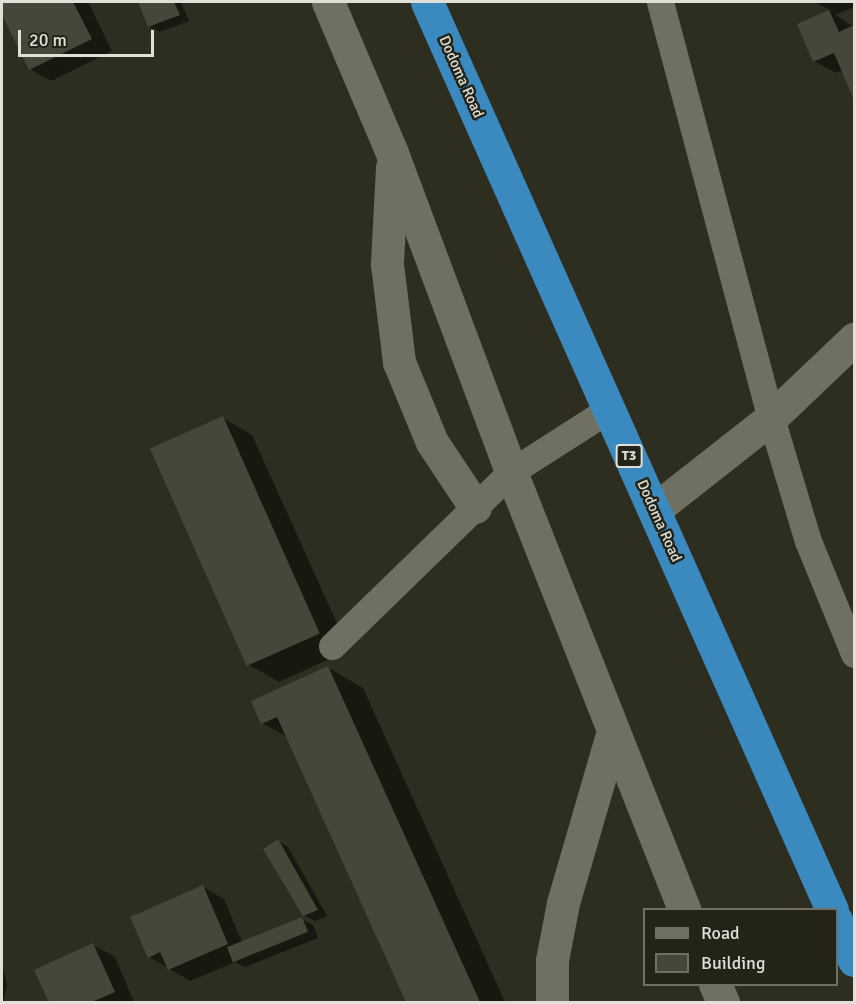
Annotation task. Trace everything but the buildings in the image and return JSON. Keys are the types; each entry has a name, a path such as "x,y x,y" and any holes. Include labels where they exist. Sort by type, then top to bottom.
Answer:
{"highway":[{"name":"Dodoma Road","path":"427,2 832,908"},
{"path":"838,922 855,960"}],"street":[{"path":"328,2 393,153 511,472 612,734 684,908"},
{"path":"393,153 387,264 399,362 432,442 475,507"},
{"path":"654,510 771,418 855,339"},
{"path":"552,1002 552,960 563,903 612,734"},
{"path":"716,986 723,1002"}],"lane":[{"path":"660,2 771,418 808,542 855,654"},
{"path":"332,646 511,472 609,409"}]}
